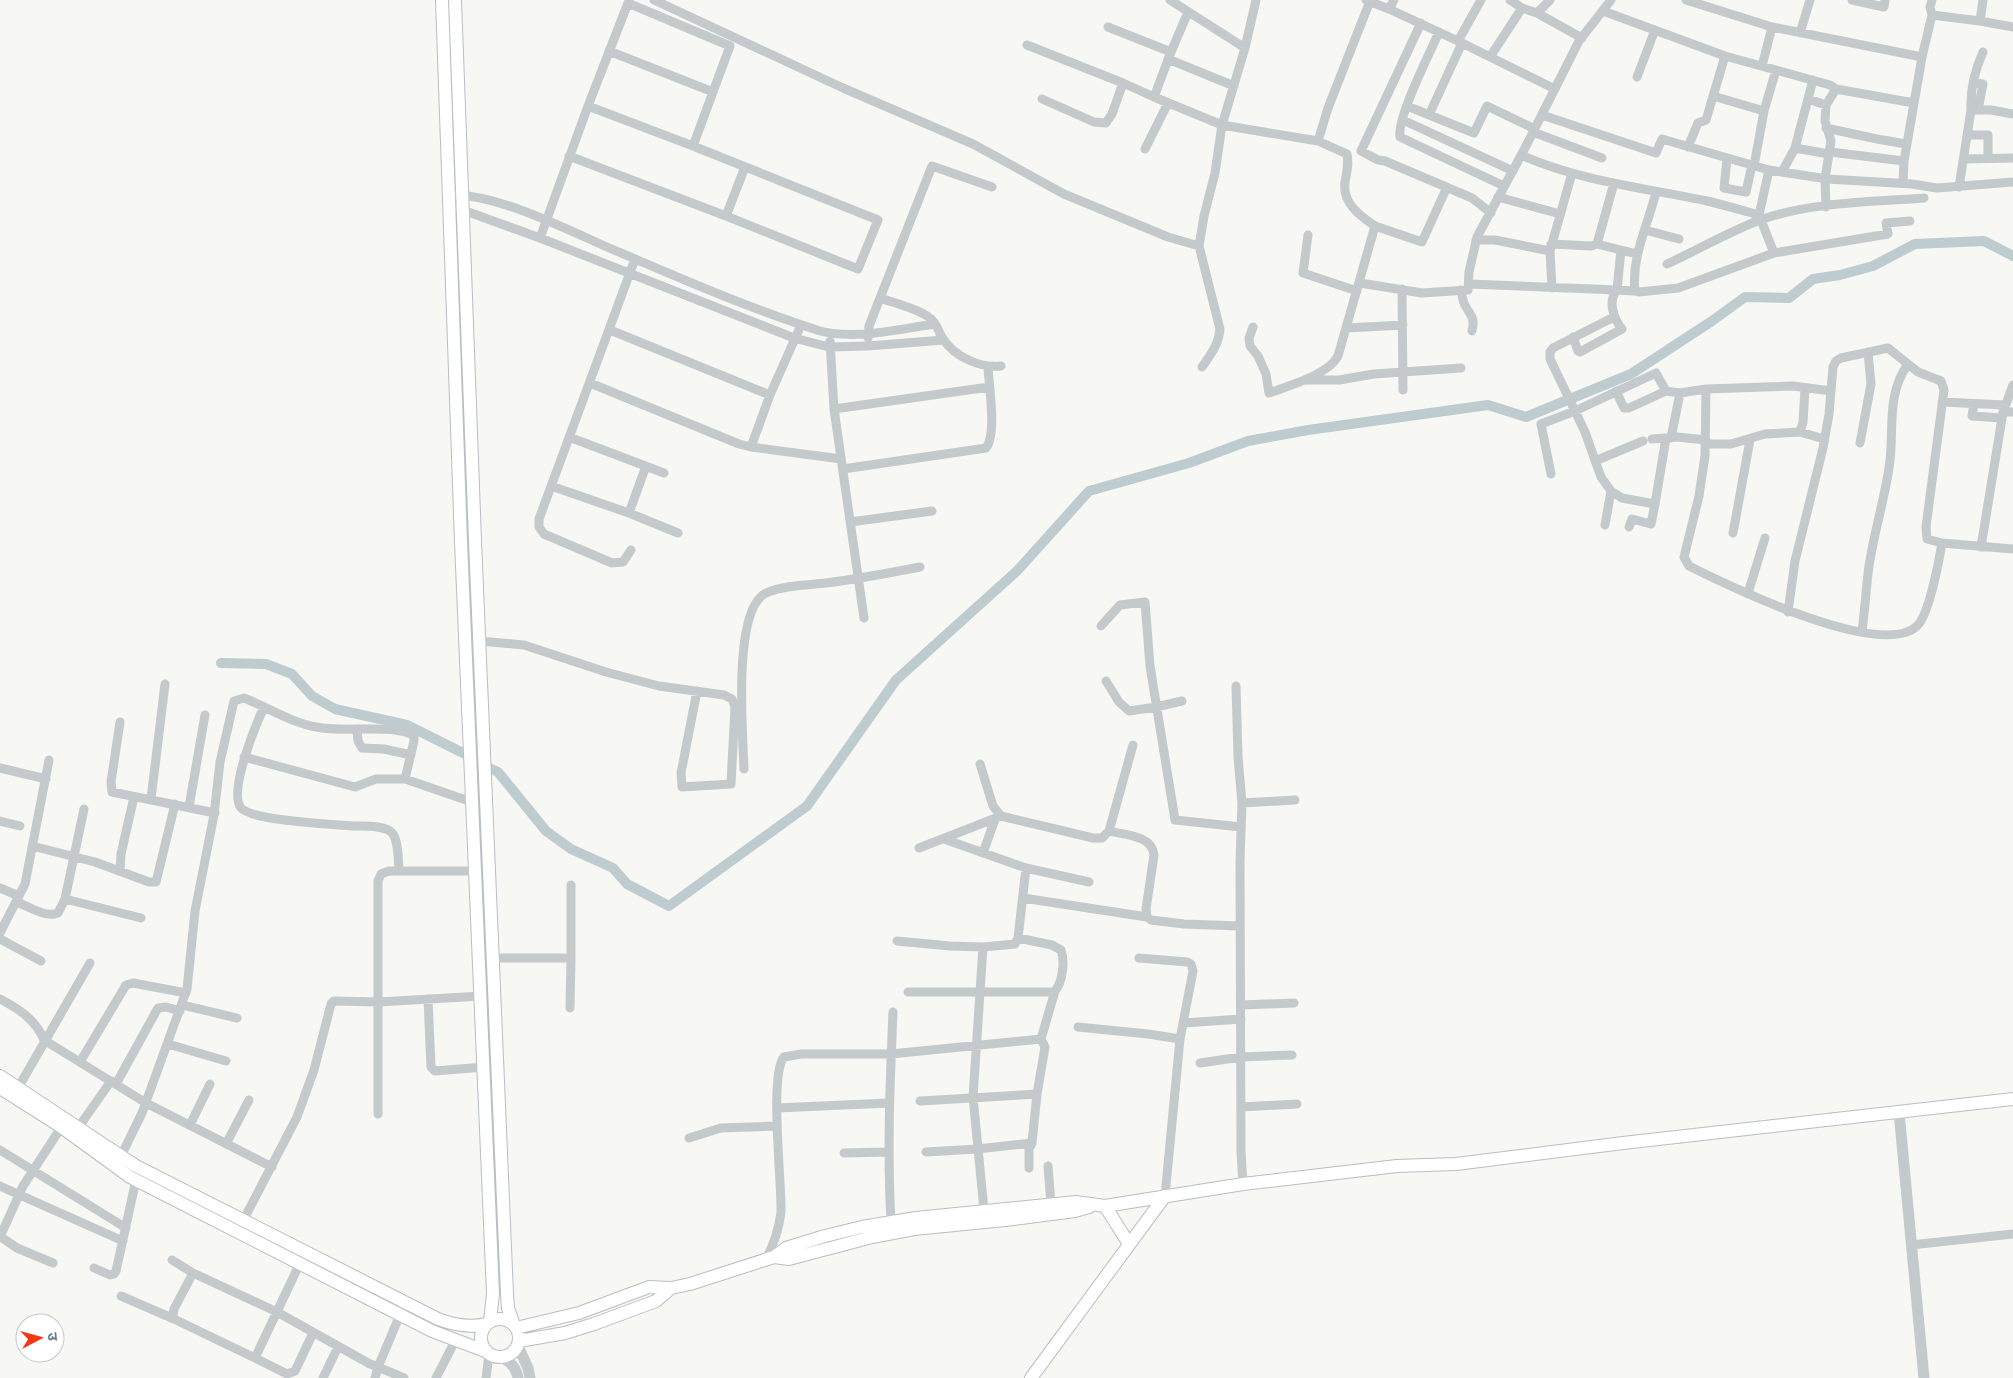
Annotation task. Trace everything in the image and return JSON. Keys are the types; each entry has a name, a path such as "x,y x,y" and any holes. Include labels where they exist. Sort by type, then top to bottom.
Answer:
{"main road":[{"path":"442,0 472,802 493,1294 488,1323 480,1338 487,1353"},
{"path":"0,1088 64,1123 78,1128 136,1166 244,1221 402,1308 432,1330 503,1358 512,1354 517,1335 508,1308 507,1294 479,641 455,0"},
{"path":"0,1076 64,1123 136,1180 300,1263 402,1308 453,1325 473,1327 505,1320 517,1335"},
{"path":"770,1258 789,1259 914,1229 1075,1211 1243,1184 1397,1166 1456,1164 2013,1099"},
{"path":"1031,1378 1165,1196"},
{"path":"517,1335 649,1286 671,1288 725,1274 770,1258 786,1248 824,1236 891,1222 984,1210 1076,1202 1100,1206 1129,1244"},
{"path":"517,1335 564,1333 594,1324 656,1301 671,1288"}],"street":[{"path":"654,0 843,88 973,144 1064,194 1168,237 1199,246"},
{"path":"1170,0 1245,48"},
{"path":"1202,367 1215,349 1220,329 1199,246 1204,216 1215,173 1222,125 1245,48 1256,0"},
{"path":"1389,9 1394,0"},
{"path":"1429,115 1480,0"},
{"path":"1510,0 1582,38"},
{"path":"1537,13 1550,0"},
{"path":"1308,235 1303,272 1358,287 1402,289 1422,293 1468,290 1470,284 1469,272 1476,240 1582,38 1611,0"},
{"path":"1686,0 1772,27 1922,57"},
{"path":"1800,33 1810,0"},
{"path":"1852,0 1884,8 1885,0"},
{"path":"1903,183 1906,144 1922,57 1932,15 1930,7 1932,0"},
{"path":"1980,21 1983,0"},
{"path":"1318,140 1367,1 1421,23 1555,89"},
{"path":"540,238 628,2 730,46 693,146"},
{"path":"1490,57 1522,8"},
{"path":"1603,10 1724,56 1830,85 1836,89 1914,103"},
{"path":"1154,97 1188,12"},
{"path":"1932,15 1980,21 2013,28"},
{"path":"1421,23 1361,151 1378,160 1385,161 1472,198 1491,213"},
{"path":"1108,27 1234,86"},
{"path":"1762,66 1772,27"},
{"path":"1637,77 1655,30"},
{"path":"1439,32 1407,106 1399,131 1400,137 1504,186"},
{"path":"1027,45 1222,125 1318,140 1347,154 1349,164 1345,184 1348,198 1358,214 1375,226 1422,242 1447,187"},
{"path":"609,52 713,92"},
{"path":"1958,188 1967,135 1983,84 1974,83 1977,66 1983,52"},
{"path":"1688,147 1698,123 1706,120 1724,56"},
{"path":"1727,159 1724,188 1746,192 1764,111 1776,70"},
{"path":"1782,172 1795,148 1813,80"},
{"path":"1042,99 1094,122 1106,123 1112,114 1123,83"},
{"path":"1826,207 1826,179 1831,136 1826,128 1826,105 1836,89"},
{"path":"1713,96 1764,111"},
{"path":"1808,99 1826,105"},
{"path":"1145,149 1168,103"},
{"path":"569,156 858,269 878,220 588,106"},
{"path":"1407,106 1474,133 1487,106 1534,131 1602,158"},
{"path":"1975,110 2000,111 2013,114"},
{"path":"1542,115 1656,153 1662,139 1769,170 1826,179 1903,183 1937,188 1958,188 2013,182"},
{"path":"1403,120 1513,171"},
{"path":"1826,128 1906,144"},
{"path":"1967,135 1988,135 1988,158"},
{"path":"1795,148 1904,161"},
{"path":"1521,155 1572,173 1656,192 1707,201 1760,217"},
{"path":"1963,159 2013,158"},
{"path":"868,346 869,326 932,166 992,188"},
{"path":"726,216 745,167"},
{"path":"1769,170 1760,217 1774,253"},
{"path":"1552,288 1550,247 1572,173"},
{"path":"1597,244 1614,183"},
{"path":"1635,291 1634,268 1656,192"},
{"path":"449,195 487,199 546,220 635,259 801,324 831,333 869,333 935,324"},
{"path":"1498,197 1560,214"},
{"path":"1667,264 1760,217 1826,207 1924,198"},
{"path":"450,210 463,209 794,338 829,347 944,340"},
{"path":"1470,284 1639,292 1678,288 1774,253 1888,234 1886,223 1910,221"},
{"path":"1253,328 1249,338 1250,346 1258,356 1266,374 1269,393 1305,380 1333,365 1338,356 1375,226"},
{"path":"1645,230 1680,239"},
{"path":"1476,240 1495,240 1550,247 1591,246 1597,244 1637,254"},
{"path":"1573,337 1580,352 1622,329 1614,317 1612,300 1613,294 1617,290 1621,250"},
{"path":"631,550 623,562 612,563 544,534 539,526 538,519 635,259"},
{"path":"1402,289 1403,390"},
{"path":"1461,290 1466,308 1474,321 1472,331"},
{"path":"880,298 923,314 935,324 944,340 958,353 988,367 1001,366"},
{"path":"1614,317 1553,348 1550,352 1550,359 1585,432 1601,477 1611,491 1622,498 1655,504"},
{"path":"750,447 801,324"},
{"path":"1346,328 1403,325"},
{"path":"610,330 770,395"},
{"path":"831,333 829,347 834,410 864,618"},
{"path":"1788,612 1795,561 1824,439 1833,367 1836,361 1841,358 1888,348 1918,372 1941,381 1944,390 1926,527 1927,539 1942,543 2013,549"},
{"path":"1860,443 1871,384 1868,352"},
{"path":"1862,631 1869,566 1890,466 1891,426 1896,387 1900,376 1908,364"},
{"path":"590,383 750,447 842,464 986,448 990,443 992,430 988,367"},
{"path":"1305,380 1339,380 1403,371 1461,368"},
{"path":"1551,474 1541,424 1573,408 1616,392 1656,372 1666,391"},
{"path":"1981,546 2003,412 2013,385"},
{"path":"1616,392 1624,408 1629,408 1666,391 1680,393 1706,389 1793,386 1831,391"},
{"path":"834,410 989,387"},
{"path":"1800,432 1803,422 1805,388"},
{"path":"1706,389 1706,442 1699,496 1684,557 1689,566 1788,612 1828,624 1891,636 1904,634 1918,626 1931,595 1942,543"},
{"path":"1629,526 1632,518 1651,524 1680,393"},
{"path":"1942,402 1974,404 2003,412"},
{"path":"1974,404 1972,416 2013,412"},
{"path":"1595,461 1647,440 1669,438 1731,444 1750,440 1765,434 1800,432 1824,439"},
{"path":"569,437 664,473"},
{"path":"1733,533 1750,440"},
{"path":"629,513 646,466"},
{"path":"551,486 629,513 678,533"},
{"path":"1605,525 1611,491"},
{"path":"850,522 932,511"},
{"path":"1748,593 1765,538"},
{"path":"744,769 742,676 744,650 749,620 760,597 766,593 920,567"},
{"path":"1101,626 1120,605 1146,602 1150,666 1175,820 1241,827"},
{"path":"479,641 524,645 606,672 659,686 697,691 724,695 732,699 736,707 730,784 682,786 680,773 697,691"},
{"path":"1106,682 1119,702 1129,711 1156,708 1182,701"},
{"path":"150,799 165,684"},
{"path":"1236,686 1238,757 1242,803 1240,926 1243,1184"},
{"path":"121,1156 146,1103 186,993 190,976 195,911 215,813 220,762 234,701 244,698 302,724 317,728 357,731 390,730 411,734 414,736 414,741 404,779"},
{"path":"264,707 249,740 244,757 238,803 245,811 265,817 373,827 389,831 393,835 397,847 399,871"},
{"path":"189,807 205,715"},
{"path":"120,722 112,792 215,813"},
{"path":"357,731 358,741 362,748 384,749 411,755"},
{"path":"919,848 998,817 1093,838 1102,838 1109,832 1134,745"},
{"path":"244,757 355,787 376,779 404,779 472,802"},
{"path":"0,933 25,884 49,760"},
{"path":"980,764 998,817 983,853"},
{"path":"0,768 46,779"},
{"path":"120,871 121,854 134,797"},
{"path":"1242,803 1295,800"},
{"path":"32,846 120,871 149,882 156,882 175,804"},
{"path":"0,888 45,914 52,916 58,914 65,899 84,809"},
{"path":"0,822 20,826"},
{"path":"1109,832 1144,839 1153,848 1146,909 1148,917"},
{"path":"944,839 1026,868 1089,882"},
{"path":"897,941 983,947 1015,944 1018,938 1026,868"},
{"path":"378,1114 378,881 381,874 389,871 476,871"},
{"path":"570,1008 571,885"},
{"path":"1023,898 1148,917 1152,920 1184,924 1240,926"},
{"path":"65,899 141,918"},
{"path":"1018,938 1052,945 1060,950 1063,959 1059,985 1041,1039 1045,1047 1037,1094 1032,1142 1029,1149 1029,1168"},
{"path":"0,940 41,961"},
{"path":"983,947 972,1097 984,1210"},
{"path":"492,958 571,958"},
{"path":"1139,958 1187,962 1191,964 1193,971 1180,1039 1165,1196"},
{"path":"18,1088 90,963"},
{"path":"80,1062 126,985 133,983 186,993"},
{"path":"908,992 980,991 1050,994 1056,991"},
{"path":"244,1221 297,1117 314,1070 331,1004 338,1000 379,1002 481,996"},
{"path":"0,999 18,1008 39,1028 46,1040 146,1103 272,1167"},
{"path":"428,999 431,1067 435,1071 442,1072 484,1067"},
{"path":"1241,1005 1294,1003"},
{"path":"78,1128 113,1082 158,1008 182,1008 237,1018"},
{"path":"891,1222 889,1103 893,1012"},
{"path":"1184,1023 1241,1019"},
{"path":"1078,1027 1180,1039"},
{"path":"770,1258 781,1211 777,1108 779,1067 784,1057 800,1054 891,1054 1041,1039"},
{"path":"168,1044 226,1062"},
{"path":"1200,1063 1241,1057 1292,1055"},
{"path":"190,1125 210,1084"},
{"path":"920,1101 1037,1094"},
{"path":"226,1144 249,1100"},
{"path":"777,1108 889,1103"},
{"path":"1241,1107 1297,1104"},
{"path":"1898,1112 1924,1378"},
{"path":"53,1263 17,1248 1,1237 32,1172 64,1123"},
{"path":"689,1138 721,1128 778,1126"},
{"path":"926,1152 977,1150 1032,1142"},
{"path":"0,1150 32,1172 126,1228"},
{"path":"844,1153 889,1152"},
{"path":"1048,1166 1051,1204"},
{"path":"94,1268 110,1275 116,1271 136,1180"},
{"path":"0,1186 123,1241"},
{"path":"1911,1245 2013,1234"},
{"path":"172,1260 277,1312 370,1364 404,1378"},
{"path":"255,1358 300,1263"},
{"path":"174,1319 174,1309 193,1272"},
{"path":"121,1296 174,1319 287,1374 291,1374 294,1371 313,1333"},
{"path":"375,1378 402,1308"},
{"path":"517,1335 530,1378"},
{"path":"436,1378 456,1340"},
{"path":"323,1378 338,1347"},
{"path":"486,1378 487,1353"},
{"path":"503,1358 511,1362 517,1371 518,1378"}],"waterway":[{"path":"489,768 498,772 546,831 571,849 613,868 627,884 669,906 807,806 896,680 1017,571 1089,491 1189,463 1248,441 1308,430 1488,405 1526,417 1631,374 1745,297 1789,298 1813,279 1840,275 1873,266 1915,244 1984,241 2013,256"},
{"path":"221,663 266,664 292,674 312,696 335,709 407,725 465,754"}]}
